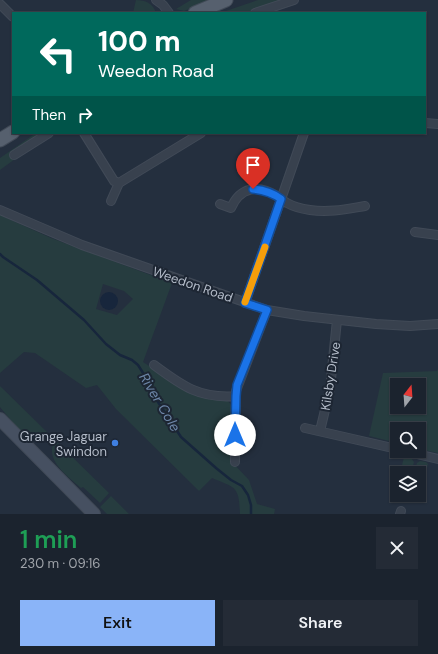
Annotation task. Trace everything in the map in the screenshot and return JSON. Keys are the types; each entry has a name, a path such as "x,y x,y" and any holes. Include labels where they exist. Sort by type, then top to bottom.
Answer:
{"main road":[{"path":"197,12 221,2"},
{"path":"0,140 12,133"},
{"path":"0,419 94,514"}],"street":[{"path":"156,0 163,5 168,12"},
{"path":"257,12 294,0"},
{"path":"0,4 12,17"},
{"path":"426,123 438,124"},
{"path":"14,155 47,134"},
{"path":"85,134 114,181 118,183"},
{"path":"111,201 118,183 199,134"},
{"path":"245,303 304,134"},
{"path":"220,204 231,208 239,195 247,190 253,189 276,195 286,203 300,208 322,212 366,206"},
{"name":"Weedon Road","path":"0,210 82,245 267,310 337,320 395,326 438,324"},
{"path":"26,222 29,213"},
{"path":"415,232 438,235"},
{"path":"235,462 236,396 239,380 267,310"},
{"name":"Kilsby Drive","path":"320,431 330,389 337,320"},
{"path":"154,365 182,385 195,392 219,397 236,396"},
{"path":"305,428 390,447"},
{"path":"426,456 438,459"}],"green space":[{"path":"136,0 151,4 156,12 133,12"},
{"path":"191,0 212,0 184,11 176,9"},
{"path":"258,0 281,0 248,12 223,12"},
{"path":"35,134 43,134 13,154 15,159 0,170 0,158"},
{"path":"0,215 51,238 172,283 143,362 169,379 227,400 233,407 230,460 249,480 257,504 275,509 274,514 240,514 239,498 235,489 212,478 199,491 116,409 97,385 86,388 35,353 24,352 0,373","holes":["103,284 124,291 133,299 117,315 96,309"]},
{"path":"438,369 438,453 426,450 426,422 390,422 390,441 369,436 383,373 437,371"},
{"path":"0,386 49,434 37,440 31,440 24,436 0,407"},
{"path":"55,440 109,493 100,503 83,487 81,488 70,479 59,467 52,454 52,447"},
{"path":"404,458 411,458 414,462 413,466 402,466"},
{"path":"420,461 426,462 428,464 426,472 426,466 416,466"},
{"path":"111,496 129,514 107,514 100,507"}],"water":[{"path":"109,292 115,295 118,301 115,307 109,310 103,307 100,301 103,295"}],"waterway":[{"name":"River Cole","path":"0,254 37,280 84,320 106,344 120,355 132,360 138,365 156,399 181,437 216,468 231,480 242,486 248,495 251,505 251,514"}],"slow traffic":[{"path":"245,302 265,247"}],"place":[{"name":"Grange Jaguar Swindon","path":"115,443"}],"route":[{"path":"235,435 237,385 267,310 245,303 269,238 281,199 276,195 253,189"}]}
